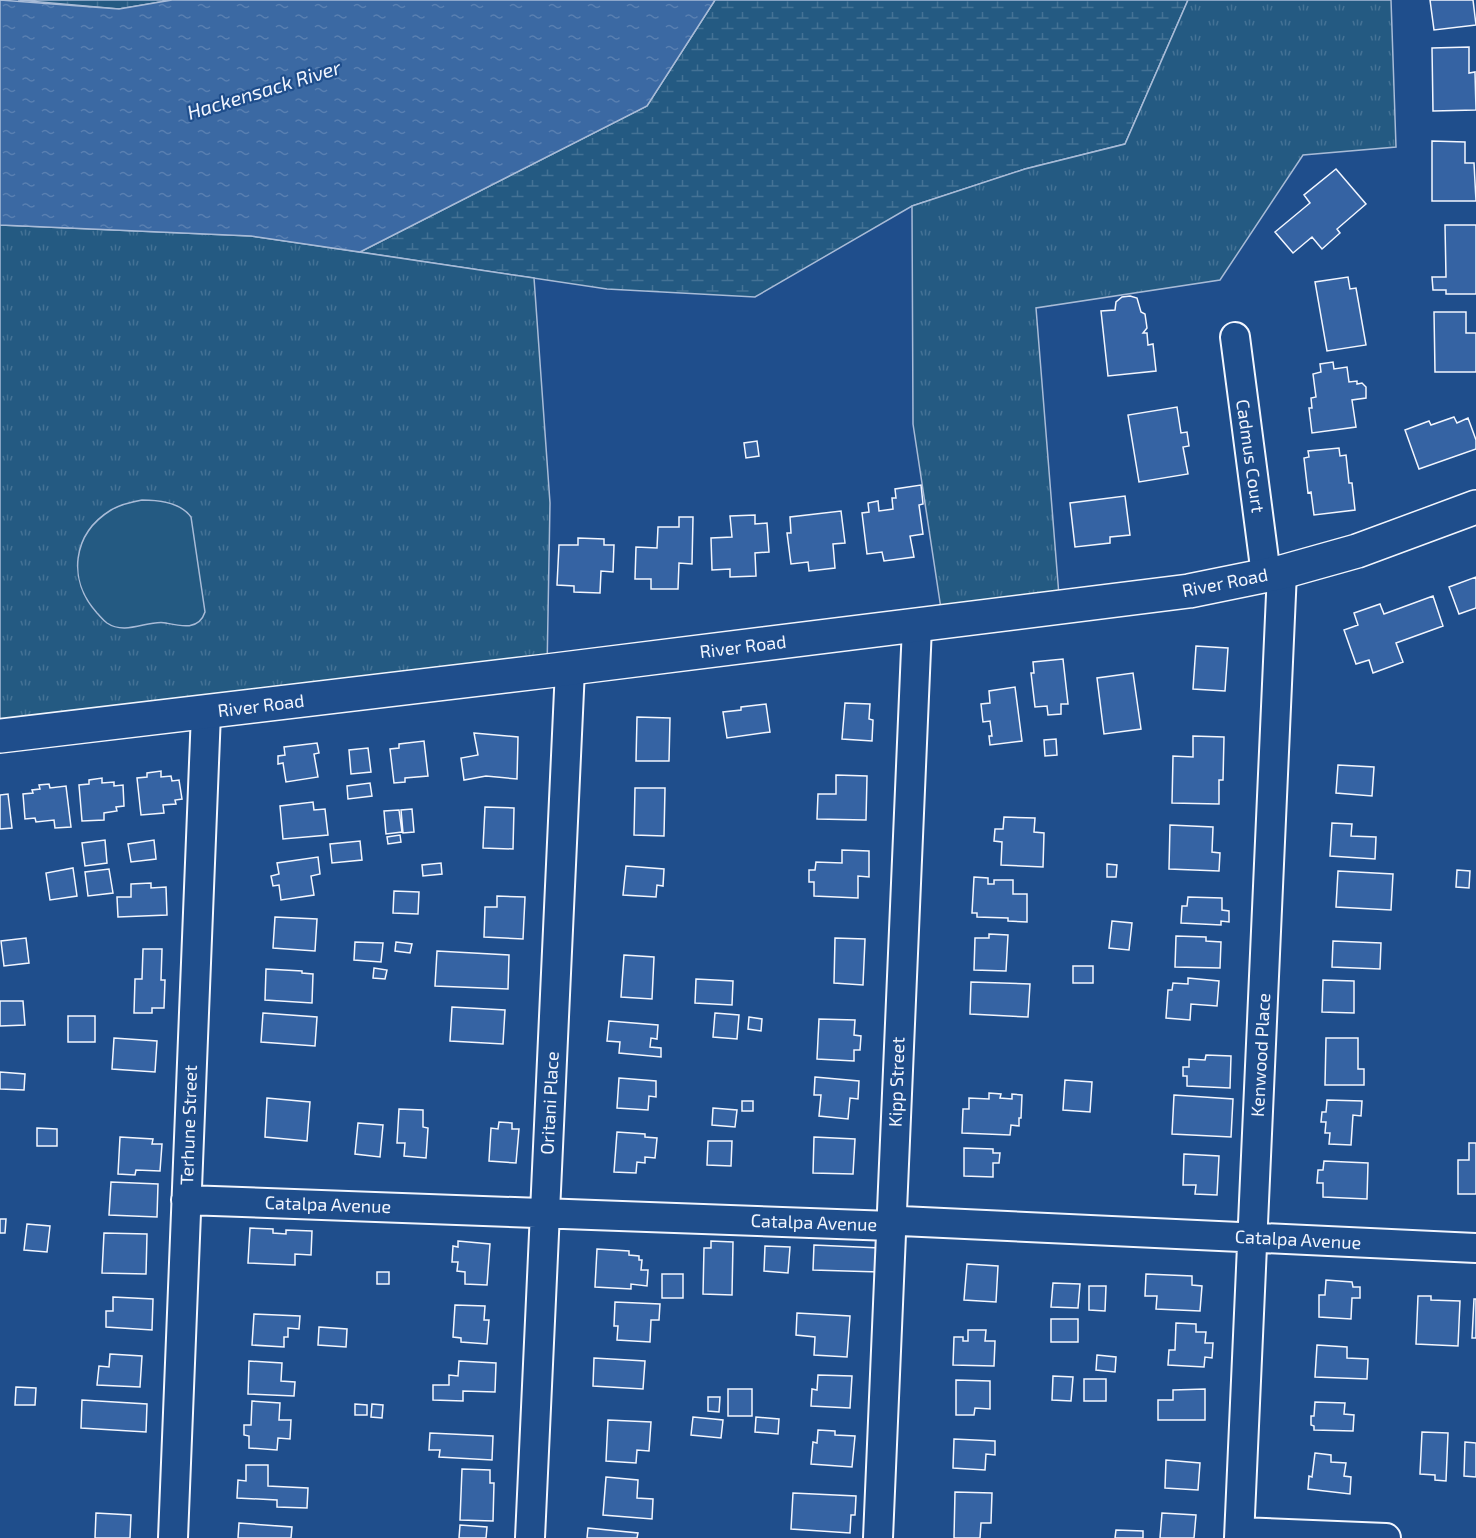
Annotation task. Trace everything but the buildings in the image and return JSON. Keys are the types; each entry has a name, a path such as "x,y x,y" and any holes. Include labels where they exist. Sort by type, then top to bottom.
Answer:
{"main road":[{"name":"River Road","path":"0,736 570,669 1189,591 1274,574 1357,551 1476,507"}],"street":[{"name":"Cadmus Court","path":"1235,337 1274,574"},
{"name":"Kenwood Place","path":"1239,1535 1253,1238 1274,574"},
{"name":"Kipp Street","path":"878,1538 916,626"},
{"name":"Oritani Place","path":"530,1538 570,669"},
{"name":"Terhune Street","path":"173,1538 206,713"},
{"name":"Catalpa Avenue","path":"186,1200 891,1226 901,1221 1476,1248"},
{"path":"1239,1535 1386,1538"}],"green space":[{"path":"18,0 172,0 119,9"},
{"path":"715,0 1188,0 1125,144 1025,169 912,206 755,297 607,289 360,252 647,106"},
{"path":"1188,0 1391,0 1396,147 1303,155 1220,280 1036,308 1060,608 943,622 913,424 912,206 1025,169 1125,144"},
{"path":"0,225 251,236 534,278 550,503 547,671 0,736"},
{"path":"142,500 175,505 191,517 205,612 194,625 183,626 159,622 130,628 114,627 97,613 87,600 81,586 78,558 88,532 111,510"}],"water":[{"name":"Hackensack River","path":"0,0 119,9 172,0 715,0 647,106 360,252 251,236 0,225"}]}
